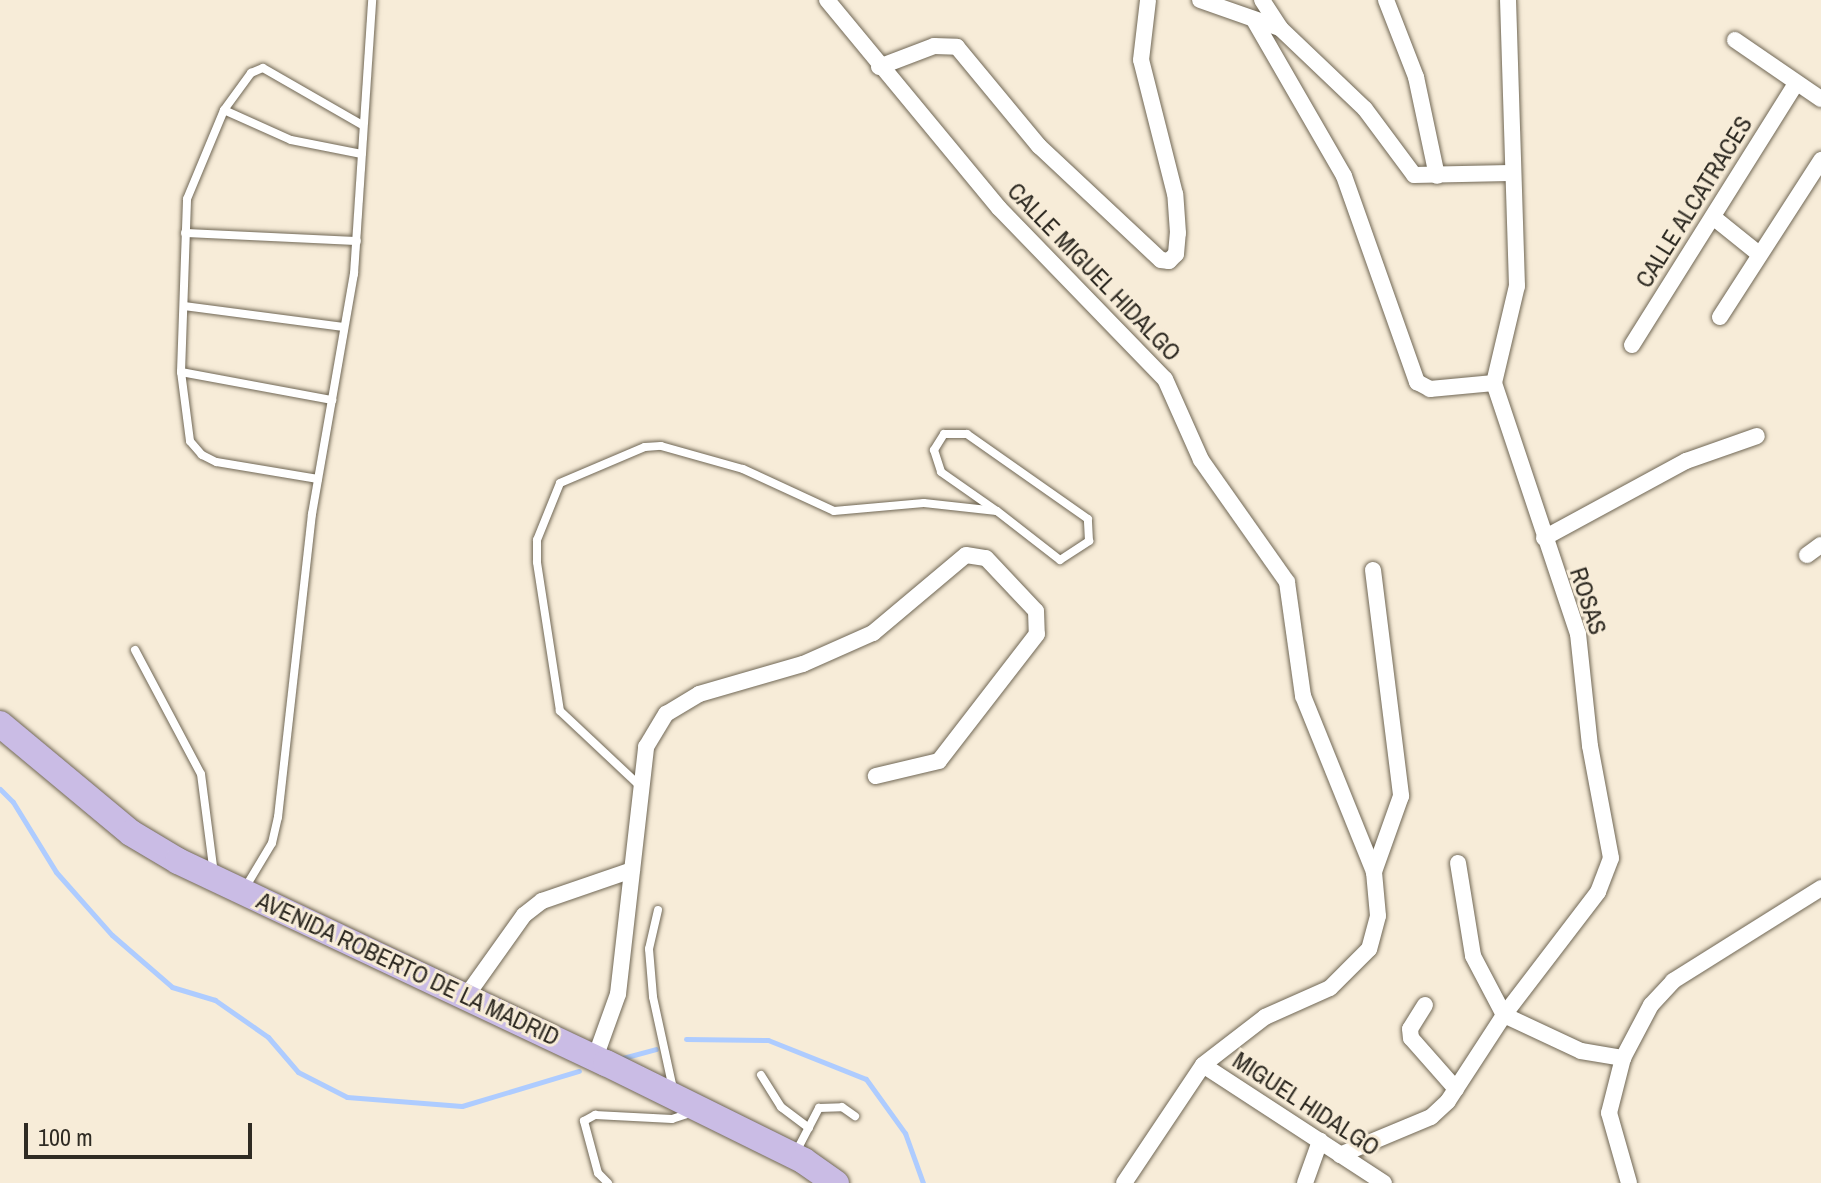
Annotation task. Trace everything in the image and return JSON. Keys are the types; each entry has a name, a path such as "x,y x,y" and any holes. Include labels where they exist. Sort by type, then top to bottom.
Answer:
{"main road":[{"name":"AVENIDA ROBERTO DE LA MADRID","path":"0,724 131,833 214,878 467,995 794,1156 836,1183"}],"street":[{"name":"CALLE MIGUEL HIDALGO","path":"827,0 879,67 999,208 1165,379 1201,460 1287,582 1303,696 1374,872 1378,916 1369,949 1330,988 1265,1017 1203,1065 1124,1183"},
{"path":"879,67 934,46 957,47 1039,146 1161,260 1169,261 1176,254 1178,233 1175,194 1141,60 1148,0"},
{"path":"1200,0 1280,28"},
{"path":"1262,0 1280,28 1365,109 1414,175 1510,173"},
{"path":"1386,0 1416,77 1437,176"},
{"path":"1254,20 1344,176 1373,245 1417,382 1430,389 1494,383 1517,286 1510,173 1508,0"},
{"path":"1735,40 1821,99"},
{"name":"CALLE ALCATRACES","path":"1632,345 1796,84"},
{"path":"1720,317 1821,160"},
{"path":"1713,217 1759,254"},
{"name":"ROSAS","path":"1340,1155 1431,1117 1456,1089 1504,1015 1598,892 1611,858 1590,746 1578,634 1494,383"},
{"path":"1544,538 1686,461 1757,436"},
{"path":"595,1058 618,994 646,747 666,714 699,694 803,664 873,633 966,555 986,558 1036,611 1037,634 939,761 876,776"},
{"name":"CALLE MIGUEL HIDALGO","path":"1373,570 1401,796 1374,872"},
{"path":"1458,863 1473,956 1504,1015 1581,1051 1623,1058"},
{"path":"467,995 524,915 542,901 632,870"},
{"path":"1629,1183 1609,1113 1623,1058 1651,1005 1673,981 1821,888"},
{"path":"1425,1005 1410,1029 1411,1038 1456,1089"},
{"name":"MIGUEL HIDALGO","path":"1203,1065 1384,1183"},
{"path":"1305,1183 1320,1141"}],"lane":[{"path":"243,891 272,843 278,817 318,479 357,241 362,125 373,51 372,0"},
{"path":"318,479 202,455 190,441 181,372 189,184 224,110 251,73 263,68 362,125"},
{"path":"224,110 291,140 362,154"},
{"path":"185,233 357,241"},
{"path":"184,306 344,327"},
{"path":"181,372 332,400"},
{"path":"641,788 560,711 537,562 537,540 560,483 645,447 661,446 743,469 834,511 924,503 997,511 1060,560 1089,541 1088,519 967,434 944,434 934,450 941,472 997,511"},
{"path":"135,650 201,774 214,878"},
{"path":"658,910 649,949 653,997 675,1097"},
{"path":"761,1075 781,1107 809,1128"},
{"path":"794,1156 824,1106 842,1107 855,1116"},
{"path":"608,1183 598,1173 584,1121 595,1115 672,1119 701,1110"}],"waterway":[{"path":"0,789 13,802 56,872 112,935 172,987 215,1000 268,1037 298,1072 347,1097 462,1106 579,1071"},
{"path":"686,1039 768,1040 866,1079 905,1133 923,1183"},
{"path":"619,1059 656,1049"}]}
